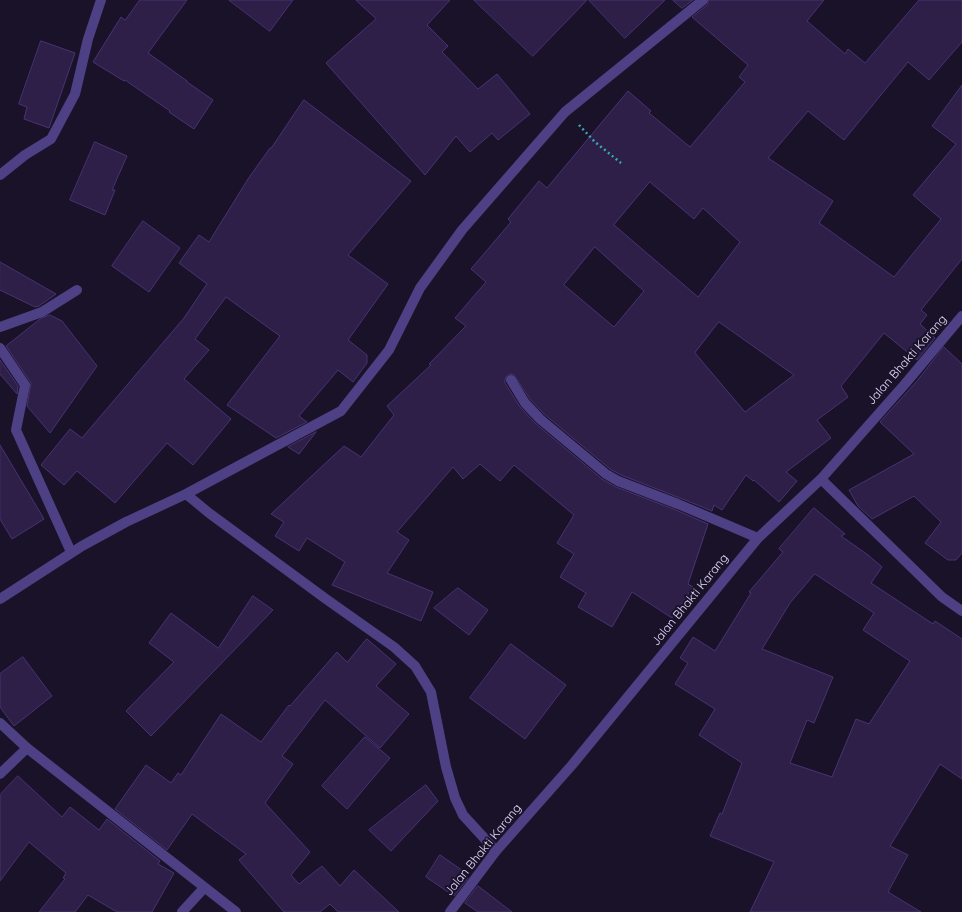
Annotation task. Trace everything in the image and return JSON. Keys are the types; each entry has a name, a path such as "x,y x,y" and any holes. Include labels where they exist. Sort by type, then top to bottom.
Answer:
{"street":[{"path":"0,175 25,155 51,139 75,94 88,39 100,0"},
{"path":"0,599 71,552 126,522 186,494 341,411 389,350 420,288 462,230 565,112 703,0"},
{"path":"0,327 42,312 77,290"},
{"name":"Jalan Bhakti Karang","path":"450,912 496,851 577,759 758,538 821,479 905,384 962,316"},
{"path":"0,348 25,385 16,430 71,552"},
{"path":"511,380 525,403 540,419 606,474 618,481 678,504 758,538"},
{"path":"821,479 942,596 962,611"},
{"path":"186,494 209,513 394,647 415,666 431,692 446,767 457,804 463,815 496,851"},
{"path":"0,723 27,748 236,912"},
{"path":"0,774 27,748"},
{"path":"182,912 204,888"}],"path":[{"path":"565,112 595,142 621,163"}],"building":[{"path":"140,0 187,0 148,53 213,100 194,129 125,80 124,81 93,62 121,17 125,20"},
{"path":"229,0 293,0 270,31"},
{"path":"356,0 450,0 427,25 448,46 442,52 478,89 497,74 530,114 498,140 492,133 470,152 456,136 425,175 326,63 376,19"},
{"path":"474,0 587,0 533,56"},
{"path":"589,0 665,0 625,38"},
{"path":"673,0 693,0 682,8"},
{"path":"709,0 824,0 807,21 845,54 848,49 865,63 919,0 962,0 962,42 929,80 908,62 844,140 808,111 768,158 833,201 819,223 894,277 941,219 913,195 956,144 932,126 962,85 962,259 921,310 927,315 920,324 935,338 917,360 884,333 841,386 848,397 817,420 831,438 786,472 797,481 779,502 746,475 722,510 714,505 712,511 621,475 610,469 544,414 530,399 514,375 510,374 506,377 505,383 520,407 535,423 602,479 616,487 708,524 688,584 693,587 672,618 632,592 612,627 578,607 586,593 560,577 574,554 557,543 574,515 514,465 500,481 480,464 463,479 453,467 397,532 409,540 387,573 433,592 421,621 332,585 345,562 307,538 299,551 275,536 284,522 271,514 344,446 361,457 394,415 387,406 431,365 429,364 466,326 455,318 486,282 471,269 511,222 508,219 539,181 547,188 628,91 651,111 649,113 690,147 745,82 739,77 748,65 692,17 707,5","holes":["650,182 694,219 703,208 740,242 698,297 614,225","595,247 644,291 614,327 564,285","719,322 794,375 745,412 695,353"]},
{"path":"41,41 75,53 49,128 24,119 27,107 19,104"},
{"path":"304,100 411,181 348,255 388,284 348,340 367,355 367,363 353,382 338,370 299,416 307,422 276,438 227,405 280,336 226,297 195,339 209,350 184,379 231,419 193,465 167,443 115,503 77,471 64,485 41,465 70,429 82,438 184,318 207,284 179,263 199,235 209,242 248,179"},
{"path":"95,142 127,156 112,190 115,190 105,215 70,200"},
{"path":"143,221 180,248 149,292 112,266"},
{"path":"0,262 56,294 39,306 35,307 0,290"},
{"path":"50,315 62,321 97,366 50,433 27,406 31,383 6,346 40,319"},
{"path":"944,347 962,364 962,553 956,560 948,560 925,543 941,522 914,496 872,519 858,506 849,490 914,454 880,422 917,381"},
{"path":"0,360 18,386 17,394 0,374"},
{"path":"316,432 299,454 288,447"},
{"path":"0,445 44,519 12,539 0,519"},
{"path":"814,508 845,534 841,536 882,567 871,583 933,624 935,621 962,639 962,779 940,764 890,846 908,855 888,892 921,912 750,912 774,862 710,836 720,813 722,814 742,763 699,735 715,709 675,684 688,663 680,658 693,637 715,651 751,593 749,592 783,552 779,549","holes":["815,574 874,613 863,630 910,661 869,724 856,719 832,777 790,763 807,720 814,723 833,677 762,649 790,603"]},
{"path":"458,588 488,610 469,635 434,608"},
{"path":"253,596 273,610 151,736 126,711 174,662 149,643 171,613 218,648"},
{"path":"367,639 396,664 376,686 409,714 380,748 325,700 282,756 293,764 265,803 310,852 291,875 299,884 322,866 340,886 354,870 399,912 338,912 330,904 320,912 284,912 239,860 246,854 192,814 167,850 115,809 146,765 171,783 178,773 181,775 221,714 261,742 289,705 290,706 337,652 347,662"},
{"path":"511,644 566,685 525,739 470,698"},
{"path":"23,657 52,696 14,726 0,707 0,674"},
{"path":"365,737 390,758 347,809 322,786"},
{"path":"18,776 62,817 70,807 99,830 107,819 160,861 158,864 174,873 152,912 117,912 88,895 75,912 39,912 65,879 63,878 66,873 29,842 0,881 0,795"},
{"path":"426,785 438,801 391,851 369,830"},
{"path":"440,855 466,873 464,875 468,878 454,896 426,877"},
{"path":"478,886 512,912 478,912 465,903"}]}
